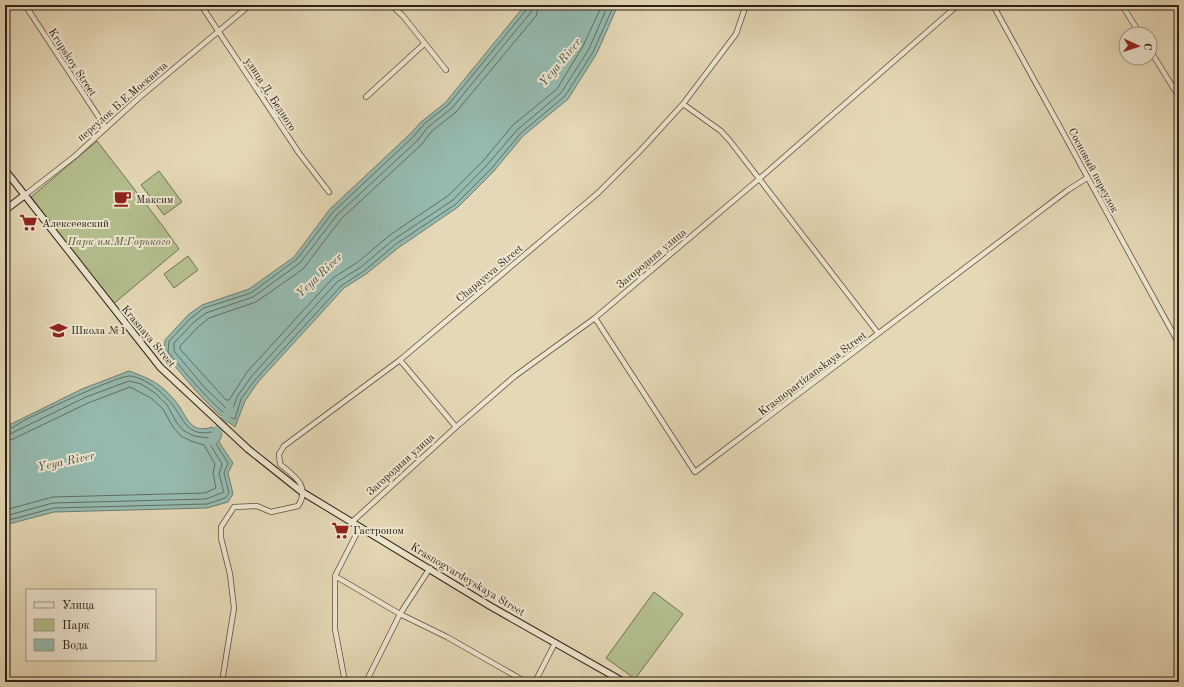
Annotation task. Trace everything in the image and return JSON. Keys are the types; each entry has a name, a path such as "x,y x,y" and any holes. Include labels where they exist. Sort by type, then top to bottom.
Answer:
{"street":[{"path":"5,8 9,5"},
{"name":"Krupskoy Street","path":"25,5 106,128"},
{"name":"улица Д. Бедного","path":"201,5 299,153 329,192"},
{"name":"переулок Б.Е.Москвича","path":"5,210 75,156 250,5"},
{"path":"391,5 403,16 446,70"},
{"name":"Chapayeva Street","path":"302,492 299,480 280,464 279,454 292,440 400,360 598,193 640,151 683,104 736,34 746,5"},
{"name":"Загородняя улица","path":"352,522 456,427 515,376 595,318 759,179 958,5"},
{"name":"Сосновый переулок","path":"993,5 1179,344"},
{"path":"1122,5 1135,26"},
{"path":"366,97 424,44"},
{"path":"1158,63 1179,97"},
{"path":"683,104 721,131 878,333"},
{"name":"Krasnaya Street","path":"5,170 144,349 160,367 248,449 302,492"},
{"name":"Krasnopartizanskaya Street","path":"595,318 696,472 1068,190 1088,178"},
{"path":"400,360 456,427"},
{"path":"222,682 234,608 230,574 221,538 221,527 234,507 257,506 271,512 298,506 302,499 302,492"},
{"name":"Krasnogvardeyskaya Street","path":"302,492 555,643 624,682"},
{"path":"345,682 335,629 335,576 338,566 360,527"},
{"path":"366,682 400,614 430,568"},
{"path":"335,576 400,614 447,637 526,682"},
{"path":"535,682 555,643"}],"green space":[{"name":"Парк им.М.Горького","path":"97,141 179,249 112,305 31,197"},
{"path":"159,171 182,202 164,215 141,185"},
{"path":"188,256 198,270 174,288 164,274"},
{"path":"654,592 683,614 635,679 606,658"}],"water":[{"path":"525,5 618,5 597,53 568,99 523,136 494,171 458,207 398,248 366,274 344,288 258,382 245,401 235,427 206,402 164,353 165,340 188,315 202,305 249,289 294,257 330,209 421,122 445,103"},
{"path":"129,371 149,379 163,388 179,406 193,426 201,429 212,427 222,434 219,442 233,463 228,473 233,494 228,502 207,508 54,512 5,525 5,427 82,389"}],"waterway":[{"name":"Yeya River","path":"212,441 230,410"}],"place":[{"name":"Максим","path":"123,199"},
{"name":"Алексеевский","path":"29,223"},
{"name":"Школа №1","path":"58,330"},
{"name":"Гастроном","path":"340,530"}]}
